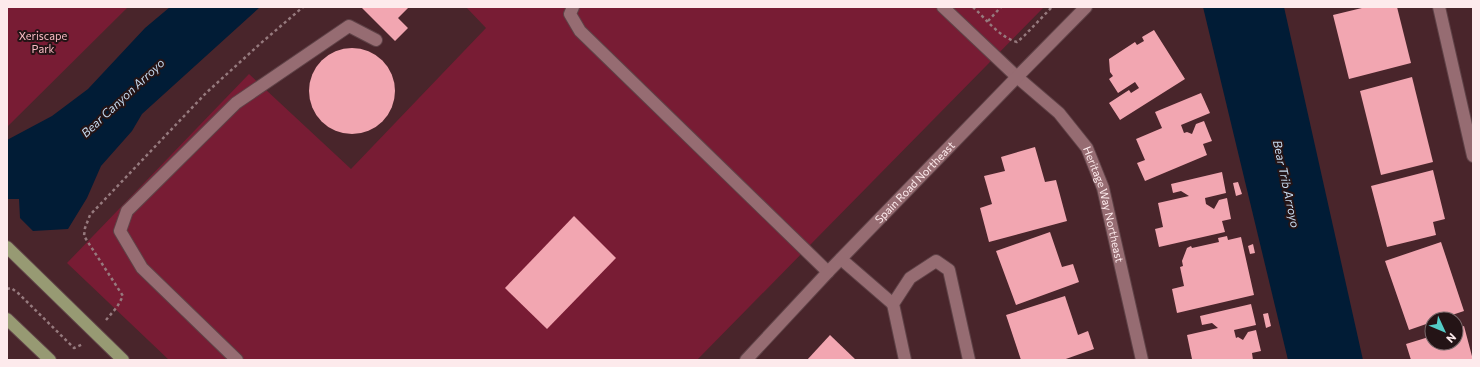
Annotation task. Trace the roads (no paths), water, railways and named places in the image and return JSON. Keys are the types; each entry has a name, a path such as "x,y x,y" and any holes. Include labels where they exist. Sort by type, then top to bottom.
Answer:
{"main road":[{"path":"11,250 124,360"},
{"path":"7,319 50,360"}],"street":[{"path":"573,7 570,14 580,31 828,272"},
{"name":"Heritage Way Northeast","path":"943,7 1017,77 1059,113 1087,148 1103,188 1142,360"},
{"name":"Spain Road Northeast","path":"746,360 828,272 1086,7"},
{"path":"1439,7 1473,156"},
{"path":"237,360 142,268 120,232 127,211 236,103 266,82 349,26 376,40"},
{"path":"842,258 893,304 905,360"},
{"path":"893,304 910,278 936,261 949,270 969,360"}],"water":[{"name":"Bear Canyon Arroyo","path":"170,7 260,7 142,114 132,131 101,166 87,198 68,229 33,231 20,218 19,199 7,199 7,140 52,116 88,89 145,28"},
{"name":"Bear Trib Arroyo","path":"1203,7 1284,7 1363,360 1288,360"}],"park label":[{"name":"Xeriscape Park","path":"43,42"}]}
